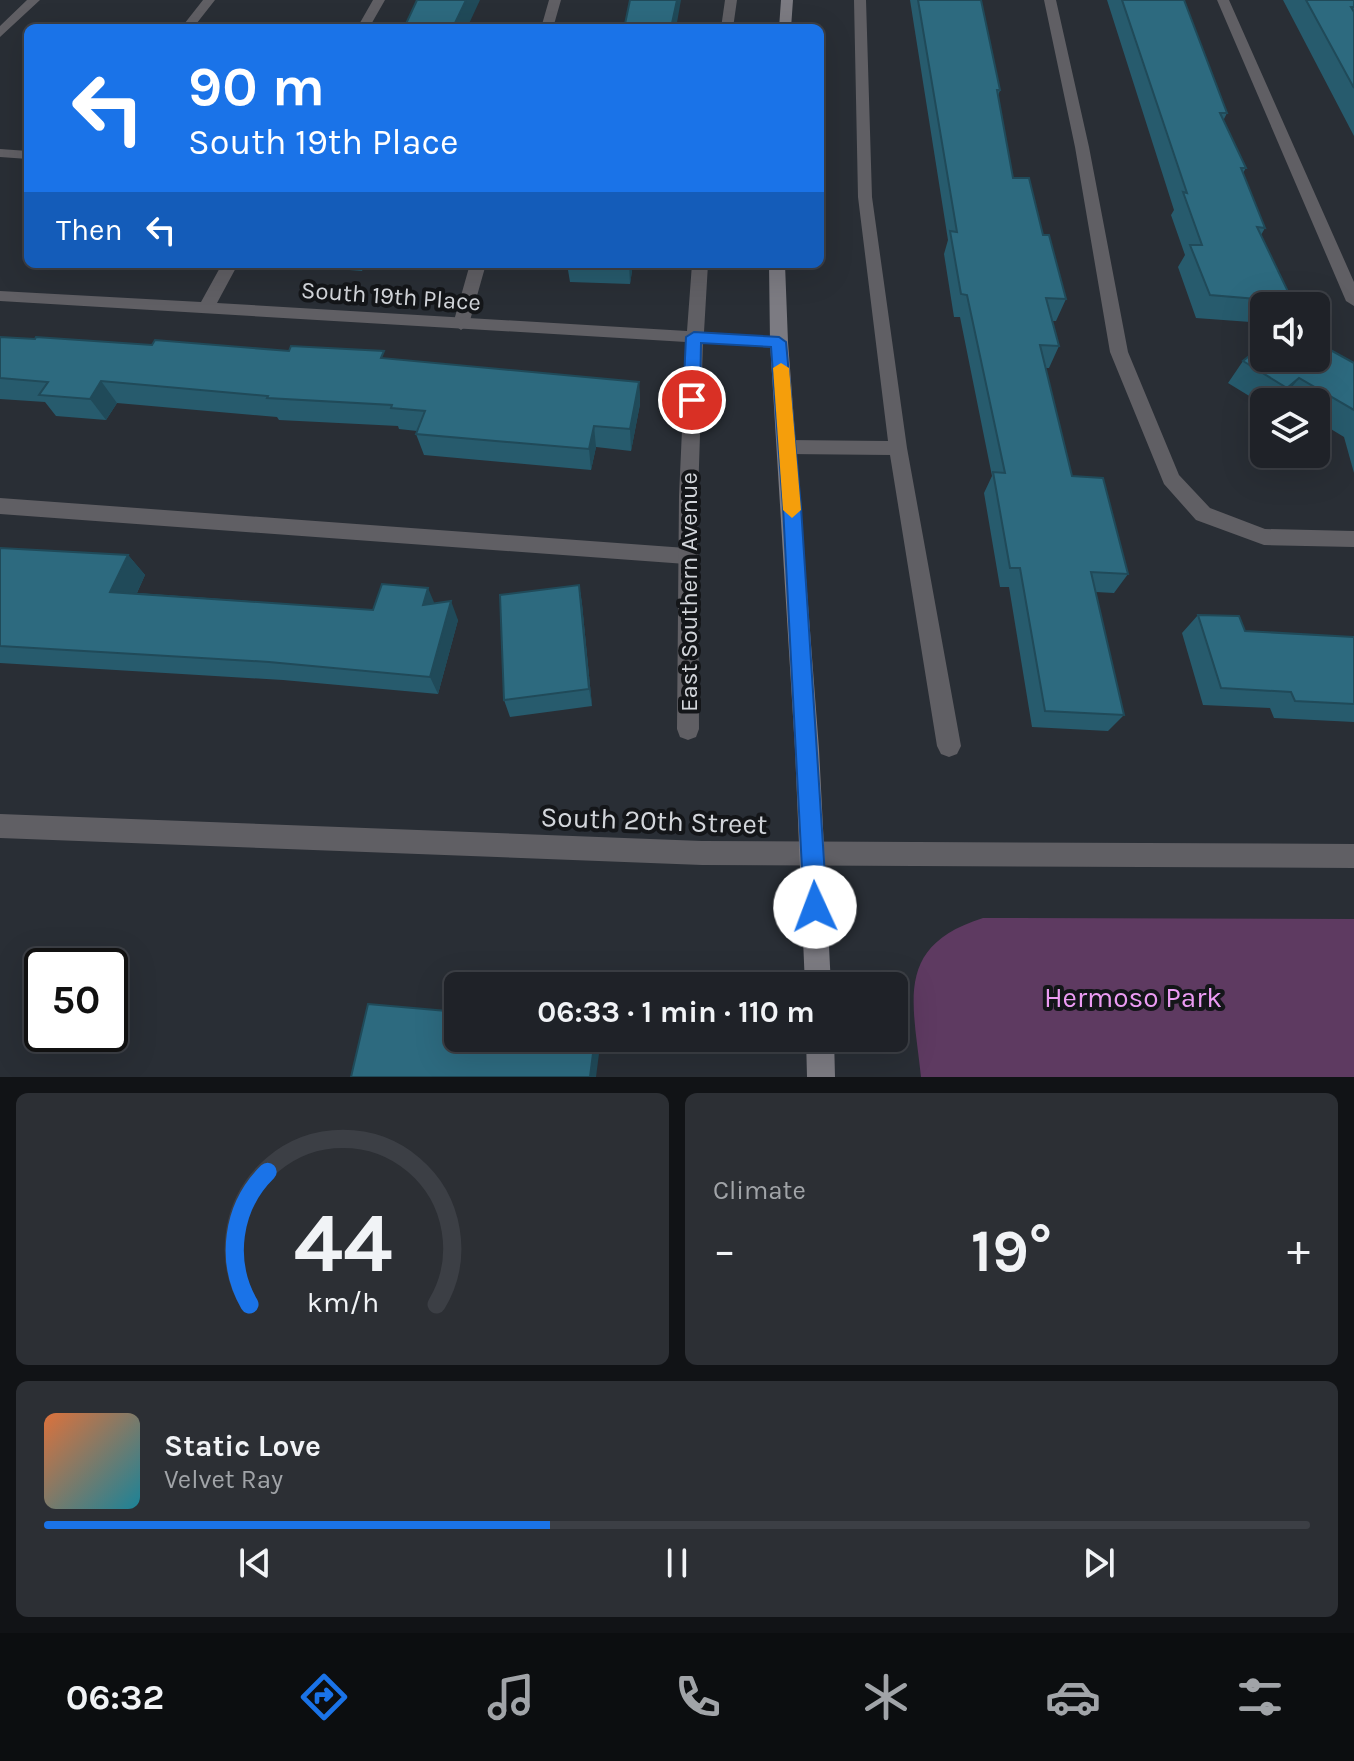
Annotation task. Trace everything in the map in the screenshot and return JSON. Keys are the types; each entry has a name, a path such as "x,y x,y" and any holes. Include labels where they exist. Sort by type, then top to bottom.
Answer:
{"main road":[{"path":"785,24 787,0"},
{"path":"777,268 817,972"},
{"path":"820,1052 821,1077"}],"street":[{"path":"0,33 34,0"},
{"path":"190,24 209,0"},
{"path":"365,24 379,0"},
{"path":"548,24 555,0"},
{"path":"728,24 731,0"},
{"path":"860,0 865,197 898,448 949,746"},
{"path":"1050,0 1082,147 1119,352 1171,479 1203,514 1264,537 1354,539"},
{"path":"1223,0 1354,301"},
{"path":"0,153 24,155"},
{"path":"206,308 228,268"},
{"path":"461,324 477,268"},
{"name":"East Southern Avenue","path":"688,729 686,556 700,268"},
{"name":"South 19th Place","path":"0,296 779,342"},
{"path":"787,447 898,448"},
{"path":"0,506 686,556"},
{"name":"South 20th Street","path":"0,826 702,853 1354,856"}],"green space":[{"name":"Hermoso Park","path":"983,918 1354,919 1354,1077 921,1077 914,1001 922,961 935,944 954,930"}],"building":[{"path":"417,0 466,0 454,24 406,24"},
{"path":"630,0 677,0 672,24 625,24"},
{"path":"918,0 981,0 1000,90 997,90 1013,178 1029,178 1043,235 1049,235 1066,299 1046,298 1059,346 1040,345 1072,476 1103,478 1128,574 1091,572 1124,715 1045,711 1020,568 1010,568 993,472 1005,473 967,295 961,294 950,231 957,232"},
{"path":"1122,0 1184,0 1227,113 1220,113 1246,168 1241,168 1265,228 1257,227 1288,292 1250,292 1250,298 1210,295 1190,245 1202,245 1183,192 1187,193"},
{"path":"1306,0 1354,0 1354,7 1351,7 1354,12 1354,88"},
{"path":"0,337 152,345 155,340 289,351 291,346 384,351 381,358 639,382 630,429 594,426 589,449 416,434 425,411 391,408 392,405 267,398 101,381 90,399 39,395 48,382 0,378"},
{"path":"1330,350 1354,363 1354,410 1330,396 1330,388 1316,388 1299,378 1287,388 1261,372 1330,372"},
{"path":"0,548 128,555 110,592 373,610 382,584 428,588 423,605 451,601 430,677 269,662 0,646"},
{"path":"579,585 589,689 504,700 500,595"},
{"path":"1198,615 1239,616 1245,631 1354,637 1354,704 1295,701 1291,692 1221,688"},
{"path":"368,1004 444,1011 444,1052 593,1052 590,1077 351,1077"}],"slow traffic":[{"path":"781,368 792,510"}],"route":[{"path":"692,400 694,337 779,342 792,507 815,907"}]}
